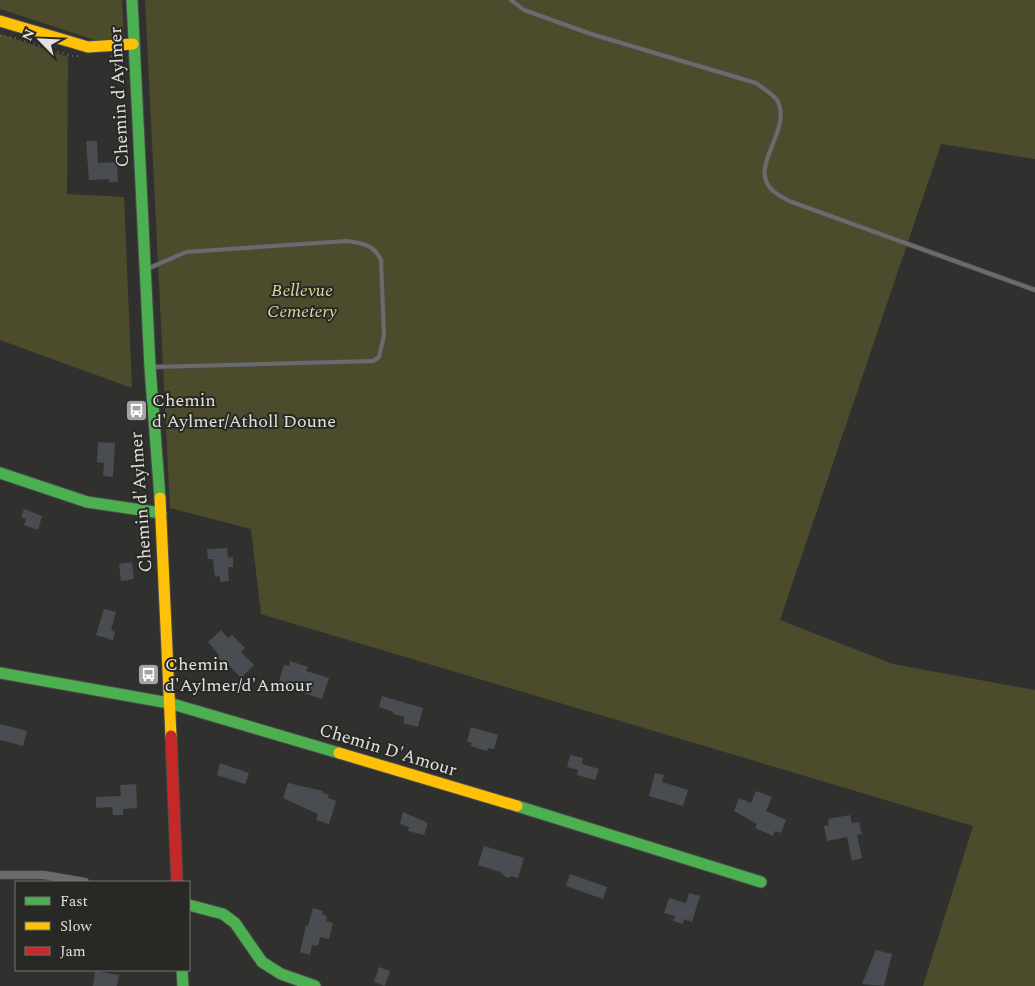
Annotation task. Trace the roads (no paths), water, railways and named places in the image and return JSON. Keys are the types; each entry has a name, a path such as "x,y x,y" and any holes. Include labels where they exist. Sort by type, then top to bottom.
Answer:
{"street":[{"name":"Chemin d'Aylmer","path":"132,0 150,367 161,513 177,881"},
{"path":"0,21 88,47 133,44"},
{"path":"0,473 87,502 161,513"},
{"name":"Chemin D'Amour","path":"0,674 92,688 169,703 571,822 761,882"},
{"path":"0,875 44,875 78,881"},
{"path":"190,905 225,914 233,921 253,953 262,963 285,976 315,986"},
{"path":"182,971 183,986"}],"lane":[{"path":"511,0 524,10 591,34 756,84 776,99 781,110 779,133 766,158 764,176 772,190 789,201 1035,290"},
{"path":"145,270 172,256 186,252 347,241 360,242 377,250 382,269 384,335 380,358 373,361 150,367"}],"place":[{"name":"Chemin d'Aylmer/Atholl Doune","path":"136,410"},
{"name":"Chemin d'Aylmer/d'Amour","path":"149,674"}],"park label":[{"name":"Bellevue Cemetery","path":"302,300"}]}
